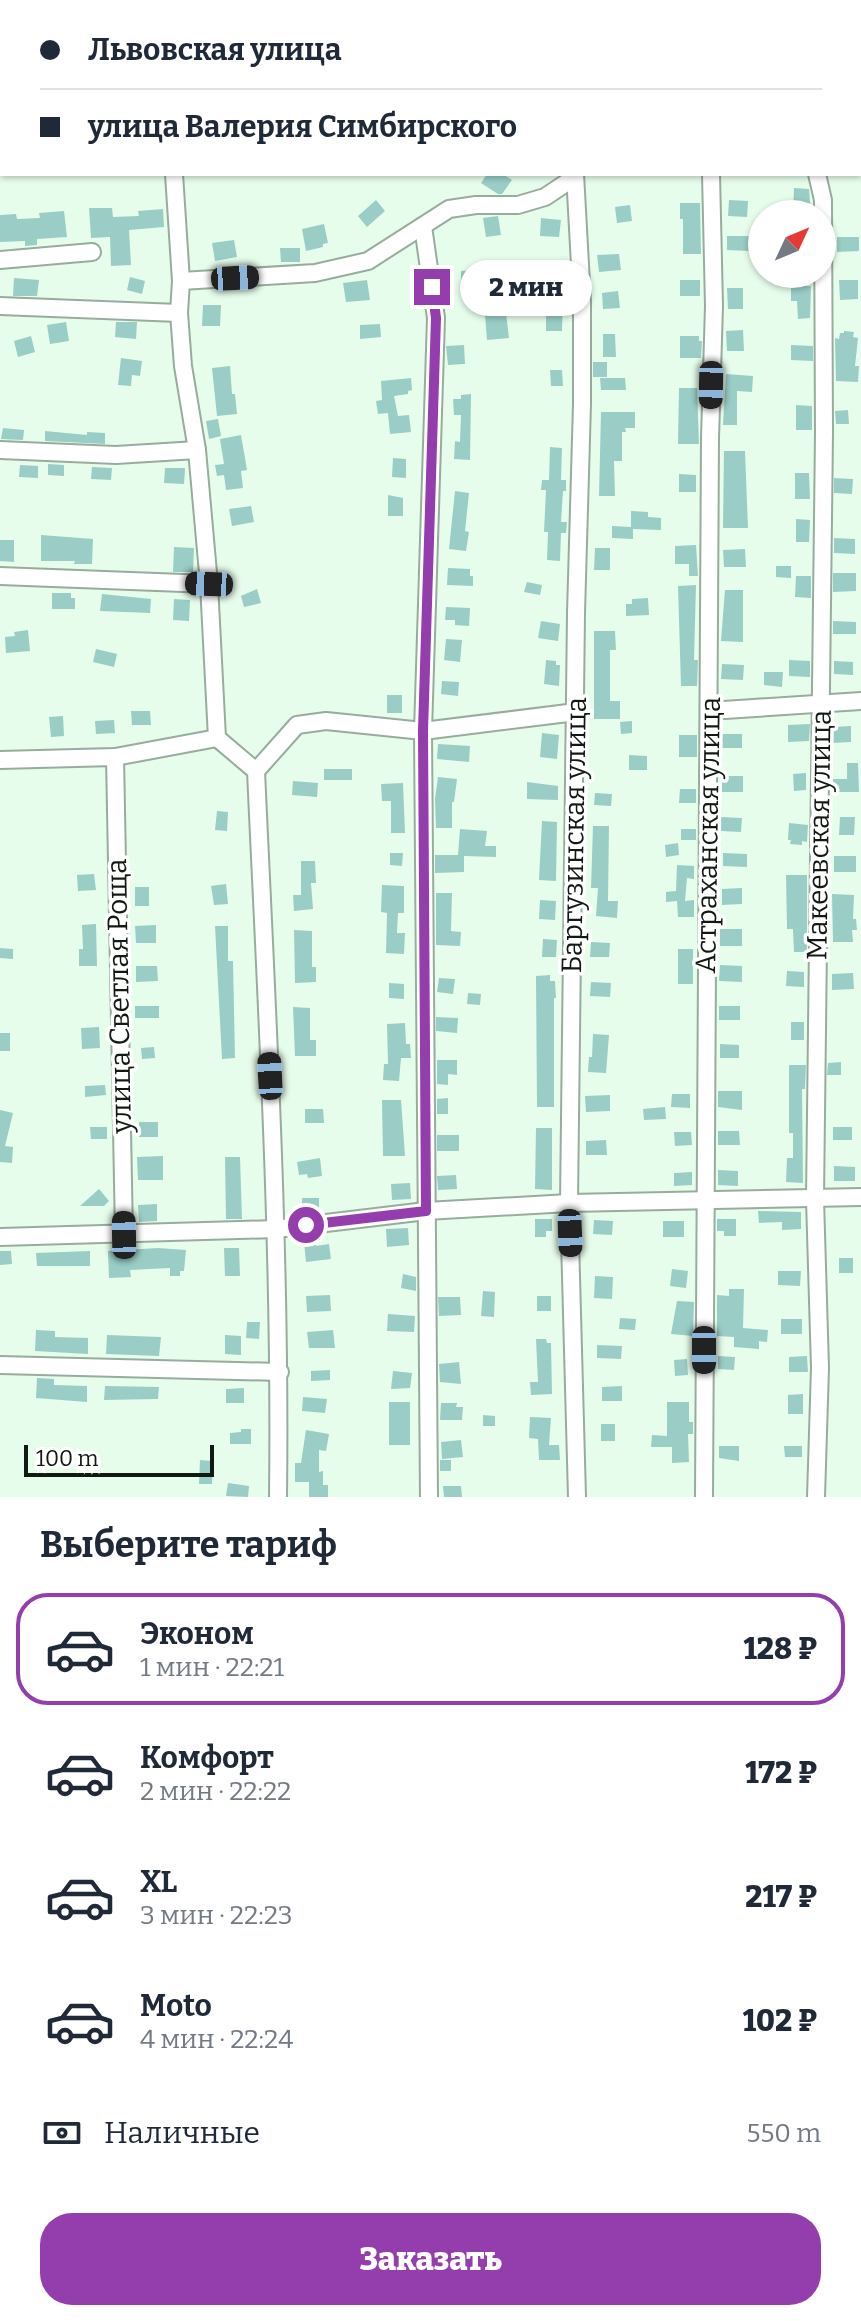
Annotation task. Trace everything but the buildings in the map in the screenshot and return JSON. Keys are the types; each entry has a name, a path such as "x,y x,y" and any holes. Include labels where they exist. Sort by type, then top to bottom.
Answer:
{"street":[{"path":"174,176 183,366 197,450 209,584 217,738 256,771"},
{"path":"181,281 315,273 368,261 449,209 476,205 518,205 545,197 574,176"},
{"name":"Баргузинская улица","path":"575,176 582,301 569,1203 577,1497"},
{"name":"Астраханская улица","path":"704,1497 710,453 714,306 711,176"},
{"name":"Макеевская улица","path":"816,1497 820,1368 815,1199 824,433 823,200 817,176"},
{"path":"423,226 436,318 423,731 429,1497"},
{"path":"0,260 92,252"},
{"path":"0,306 179,313"},
{"path":"0,450 116,455 197,450"},
{"path":"0,576 209,584"},
{"path":"709,711 861,701"},
{"path":"278,1497 280,1372 276,1229 256,771 297,725 326,721 423,731 576,712"},
{"path":"0,760 115,757 217,738"},
{"name":"улица Светлая Роща","path":"115,757 124,1235"},
{"path":"0,1237 276,1229 426,1211 569,1203 861,1197"},
{"path":"0,1365 280,1372"}],"route":[{"path":"306,1225 426,1211 423,731 436,318 432,287"}]}
